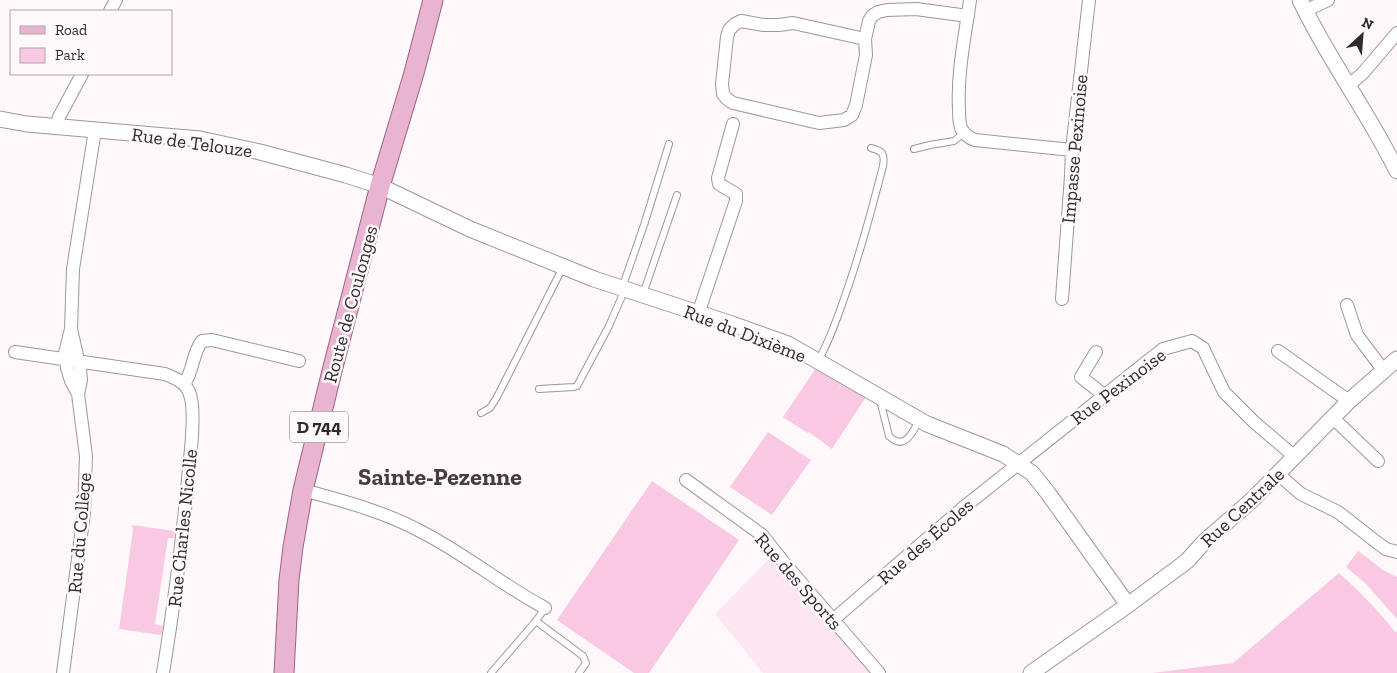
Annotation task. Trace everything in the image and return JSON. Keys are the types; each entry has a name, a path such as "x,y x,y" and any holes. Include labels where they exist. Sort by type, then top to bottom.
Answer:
{"main road":[{"name":"Route de Coulonges","path":"284,673 289,580 304,490 332,371 380,186 414,73 433,0"}],"street":[{"path":"970,0 958,97 959,119 964,133 975,140 1072,150"},
{"name":"Impasse Pexinoise","path":"1062,299 1072,150 1089,0"},
{"path":"1328,0 1302,5 1389,154 1397,171"},
{"path":"865,39 793,24 764,25 741,21 732,27 727,37 722,84 723,94 733,103 819,123 844,120 852,115 856,105 866,55 865,39 868,21 872,16 878,12 916,9 968,16"},
{"path":"1348,86 1397,33"},
{"path":"57,126 59,117 81,75"},
{"name":"Rue de Telouze","path":"0,119 27,124 200,139 346,175 380,186"},
{"path":"698,314 736,200 736,194 732,190 722,187 719,184 718,178 732,124"},
{"name":"Rue du Collège","path":"63,673 84,513 86,456 78,394 80,380 66,347 71,329 73,269 95,130"},
{"name":"Rue du Dixième","path":"380,186 470,229 564,266 624,289 788,344 927,424 1003,454 1032,473 1128,605"},
{"path":"1347,305 1357,335 1384,371"},
{"path":"15,352 165,374 176,378 184,384 192,370 197,347 202,341 212,340 299,361"},
{"name":"Rue Pexinoise","path":"1018,463 1162,349 1192,341 1203,348 1224,392 1254,422 1295,456"},
{"path":"1278,351 1349,401"},
{"path":"1096,352 1081,377 1105,396"},
{"name":"Rue Centrale","path":"1031,673 1187,561 1204,542 1252,500 1349,401 1397,359"},
{"name":"Rue Charles Nicolle","path":"163,673 183,540 192,444 192,403 189,392 184,384"},
{"path":"1333,418 1378,461"},
{"name":"Rue des Écoles","path":"834,619 1018,463"},
{"path":"1278,474 1301,494 1338,512 1386,549 1397,552"},
{"name":"Rue des Sports","path":"686,480 762,535 879,673"},
{"path":"304,490 384,515 421,531 458,552 545,608"}],"lane":[{"path":"914,149 954,141 964,133"},
{"path":"539,389 574,388 577,386 613,319 669,144"},
{"path":"818,361 825,349 856,266 885,158 880,151 871,148"},
{"path":"643,295 677,195"},
{"path":"481,413 490,408 497,397 564,266"},
{"path":"879,396 889,436 892,440 903,442 908,439 920,419"},
{"path":"491,673 545,608"},
{"path":"536,620 583,656 586,663 579,673"}],"shaded area":[{"path":"771,557 871,673 763,673 715,614"}],"green space":[{"path":"816,368 842,382 835,393 842,383 866,397 832,449 809,432 783,417"},
{"path":"768,432 811,460 772,515 730,487"},
{"path":"652,481 739,540 649,673 634,673 557,620"},
{"path":"132,525 175,531 174,538 168,538 155,624 163,626 161,635 119,629 133,530"},
{"path":"1358,551 1383,570 1397,577 1397,619 1366,584 1346,567"},
{"path":"1339,573 1368,601 1395,632 1397,631 1397,673 1152,673 1233,663"}],"district":[{"name":"Sainte-Pezenne","path":"440,477"}]}
